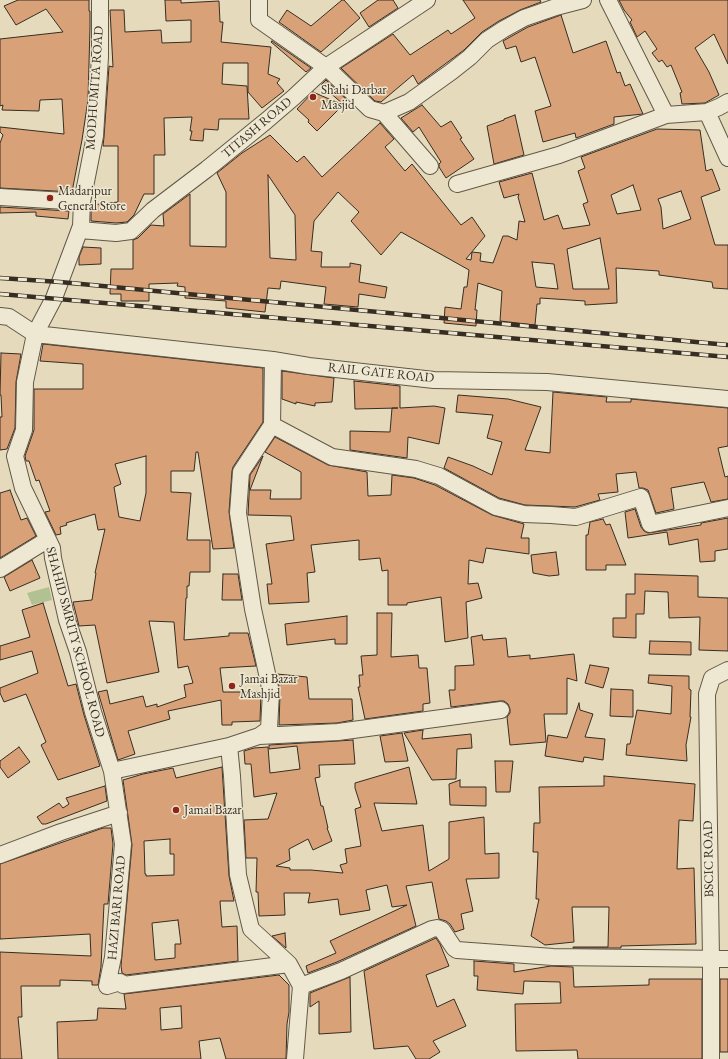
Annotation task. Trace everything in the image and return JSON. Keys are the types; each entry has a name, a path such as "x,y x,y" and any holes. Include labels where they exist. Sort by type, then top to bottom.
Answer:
{"street":[{"name":"MODHUMITA ROAD","path":"35,334 54,298 80,230 82,202 95,136 100,57 100,0"},
{"path":"259,0 259,20 326,67 370,109 384,113 430,166"},
{"name":"TITASH ROAD","path":"80,230 116,233 131,231 153,210 207,169 266,121 326,67 427,0"},
{"path":"384,113 409,102 451,72 470,57 487,40 504,29 524,18 583,0"},
{"path":"608,0 666,115"},
{"path":"457,184 559,156 666,115 707,112 728,102"},
{"path":"707,112 728,158"},
{"path":"0,197 82,202"},
{"path":"0,316 9,317 35,334"},
{"name":"RAIL GATE ROAD","path":"35,334 273,360 434,380 547,382 728,398"},
{"name":"SHAHID SMRITY SCHOOL ROAD","path":"35,334 25,382 24,430 15,456 23,488 52,548 67,620 78,652 93,712 112,771"},
{"path":"259,736 269,729 271,692 253,609 238,513 241,472 272,425 273,360"},
{"path":"272,425 332,457 416,470 439,476 496,507 524,514 551,514 576,517 641,497 650,524 728,508"},
{"name":"SHAHID SMRITY SCHOOL ROAD","path":"0,569 47,540"},
{"name":"BSCIC ROAD","path":"711,1059 707,694 712,678 728,670"},
{"path":"112,771 229,746 259,736 338,732 501,710"},
{"path":"229,746 238,875 251,929 289,964 301,986 295,1059"},
{"name":"HAZI BARI ROAD","path":"112,771 123,844 113,957 107,986 120,982 123,985 289,964"},
{"path":"0,855 61,832 119,813"},
{"path":"301,986 341,971 437,928 442,930 457,950 553,957 728,959"}],"green space":[{"path":"49,587 52,600 32,605 27,593"}],"building":[{"path":"18,0 89,0 90,27 88,100 72,192 0,188 0,143 3,135 0,132 0,127 64,134 62,99 40,100 39,111 2,110 3,105 0,106 0,39 63,32 46,9 16,25 4,6"},
{"path":"165,0 181,0 181,3 219,1 220,22 223,22 221,42 271,47 268,74 280,79 277,83 284,91 262,108 248,92 248,63 223,63 222,84 247,86 249,119 219,119 218,130 204,129 203,141 190,140 192,131 190,131 192,117 164,118 165,155 154,155 154,194 144,194 134,215 127,222 116,223 91,221 91,205 118,202 118,146 103,146 109,66 113,67 110,10 124,10 125,32 161,30 162,43 191,42 191,20 166,21"},
{"path":"342,0 344,0 360,18 321,52 279,22 287,10 311,26"},
{"path":"378,0 393,0 398,8 369,27 360,13"},
{"path":"463,0 540,0 541,2 520,10 499,21 482,32 464,50 418,84 413,75 381,102 375,101 341,68 393,34 410,55 448,30 451,34 475,18"},
{"path":"619,0 728,0 728,64 714,34 695,48 709,72 719,95 705,103 682,104 680,93 682,92 671,65 667,67 662,60 659,62 652,53 657,49 645,31 637,37 630,22 632,20 624,10"},
{"path":"561,15 573,53 606,41 617,73 620,72 625,86 630,84 643,114 614,117 614,124 576,138 575,133 543,142 535,111 551,106 535,57 521,62 516,46 506,49 503,41 528,27"},
{"path":"272,41 311,68 306,72 271,42"},
{"path":"326,80 347,100 343,104 321,85"},
{"path":"313,92 343,105 317,131 308,122 309,120 297,109"},
{"path":"422,105 441,127 451,121 462,138 460,139 474,159 446,178 439,167 441,162 419,127 413,132 401,118"},
{"path":"515,115 524,155 494,164 487,126"},
{"path":"380,123 394,139 385,147 405,171 412,164 461,225 472,217 485,236 466,259 471,260 472,252 481,253 480,261 493,263 503,236 508,236 517,240 519,221 525,222 518,197 519,194 504,198 499,182 532,173 544,220 558,215 563,229 590,225 583,204 588,202 578,171 585,168 581,157 657,129 700,130 706,171 712,169 720,190 701,197 715,245 728,245 728,289 713,288 712,282 659,275 659,271 616,268 617,303 585,305 585,301 540,298 540,304 537,304 535,325 500,321 502,291 478,283 475,310 477,310 476,326 444,323 445,307 461,309 464,287 467,287 469,270 401,232 381,255 351,221 359,212 338,192 314,221 311,251 322,252 321,267 350,267 350,263 361,265 359,282 387,287 385,298 359,294 358,307 324,304 326,287 281,281 280,289 268,288 265,312 226,308 226,301 185,298 185,287 177,286 178,283 149,284 149,301 121,301 121,294 110,294 111,269 133,269 133,240 138,238 151,225 164,226 163,214 190,194 190,246 226,247 226,192 217,173 242,153 270,135 297,162 304,156 322,177","holes":["268,175 295,215 296,260 270,258","633,185 641,210 617,214 611,195","681,191 691,219 663,229 661,207 658,199","600,238 609,289 573,289 567,249","532,262 554,264 558,289 536,287"]},
{"path":"0,207 69,211 68,219 36,216 36,212 0,213"},
{"path":"83,247 101,248 101,264 79,265 79,257"},
{"path":"43,344 263,368 263,422 233,467 232,471 229,512 234,548 213,549 198,452 196,452 194,471 171,471 171,492 191,493 187,540 210,540 210,572 190,572 189,586 187,586 184,640 229,636 229,633 248,633 256,666 220,668 223,692 261,692 260,721 232,722 232,725 222,725 221,700 168,711 170,719 128,731 135,754 118,760 98,692 107,690 110,704 143,696 146,707 157,704 157,707 186,697 184,685 193,683 188,666 178,668 174,622 149,621 159,672 107,683 95,625 79,626 73,602 92,600 95,573 105,529 98,530 95,514 66,523 67,525 60,527 61,534 56,535 45,512 50,511 39,480 36,481 29,461 26,461 25,456 34,430 34,389 83,389 83,364 40,361","holes":["146,456 146,493 140,521 119,517 114,487 121,484 115,464"]},
{"path":"1,353 21,354 16,382 15,428 7,449 0,450 0,417 2,417 0,395"},
{"path":"282,371 334,378 332,402 315,403 315,406 296,402 296,404 282,399"},
{"path":"354,381 400,386 400,408 434,406 445,408 439,444 408,437 407,458 350,450 350,431 390,432 392,408 355,409"},
{"path":"553,392 607,397 606,402 631,402 631,399 728,408 728,446 718,448 725,477 728,476 728,499 711,502 704,482 671,488 674,509 656,513 648,490 639,488 636,472 616,474 618,492 598,494 600,500 575,507 525,505 499,498 444,468 448,457 492,475 502,442 487,438 493,415 456,412 458,395 508,399 541,407 525,450 550,453"},
{"path":"275,437 328,465 367,472 368,496 391,495 392,475 414,478 435,485 492,515 524,524 521,538 529,538 529,554 486,548 483,563 469,560 468,584 478,583 482,598 466,602 468,638 445,642 441,597 407,603 407,605 388,605 388,570 382,571 380,558 359,560 359,540 311,545 315,572 307,573 309,602 269,604 267,584 272,584 266,544 294,540 291,516 248,515 250,475 263,456 250,490 271,490 270,499 301,499 301,472 265,452"},
{"path":"10,490 21,520 27,518 36,536 0,558 0,493"},
{"path":"635,509 641,527 648,533 701,525 701,523 728,518 728,549 715,551 715,561 700,562 698,539 669,545 667,532 628,538 625,512"},
{"path":"603,519 606,525 610,524 626,565 606,565 606,570 586,570 586,535 588,535 590,522"},
{"path":"556,552 559,575 549,576 533,573 531,555"},
{"path":"32,560 40,578 10,591 4,577"},
{"path":"223,574 238,574 242,600 222,600"},
{"path":"635,574 698,576 698,597 728,598 728,651 699,650 700,617 669,618 668,592 645,591 644,614 636,614 636,638 613,637 613,618 626,618 626,594 635,594"},
{"path":"43,603 68,686 76,684 100,766 58,780 41,745 46,742 26,694 4,702 0,693 0,688 38,673 32,651 0,660 0,646 30,637 22,610"},
{"path":"377,613 392,613 391,657 418,655 419,668 427,668 430,703 423,704 423,711 365,719 358,687 360,687 359,675 363,675 361,656 377,655"},
{"path":"347,616 347,644 335,644 335,639 287,645 285,624"},
{"path":"482,635 483,640 506,638 508,657 530,655 530,659 574,654 577,681 567,678 567,714 544,714 546,742 510,745 507,717 510,713 510,709 508,704 504,701 451,707 449,690 455,690 455,666 474,665 471,637"},
{"path":"650,641 691,642 691,655 649,654"},
{"path":"590,665 609,668 603,688 585,683"},
{"path":"277,674 307,677 309,699 352,699 353,720 337,723 279,725 280,693"},
{"path":"649,675 689,676 689,689 691,690 691,717 686,745 687,761 626,755 627,744 630,744 637,710 671,714 672,686 648,683"},
{"path":"611,689 633,690 633,717 610,716"},
{"path":"579,703 580,710 593,714 585,737 605,739 603,760 584,757 583,762 545,756 548,735 567,738"},
{"path":"423,730 422,739 471,734 472,748 457,749 456,779 432,780 404,733"},
{"path":"402,733 408,761 385,762 380,736"},
{"path":"353,740 355,764 319,765 320,777 315,778 321,806 323,806 327,828 332,841 313,850 308,839 289,849 290,860 276,866 290,868 290,870 343,873 340,865 347,863 345,849 361,846 355,809 361,807 355,788 355,783 409,767 417,804 374,803 382,831 423,825 429,871 449,859 449,822 484,817 485,854 499,853 499,878 466,879 473,911 461,914 464,929 455,932 450,924 439,919 432,882 406,886 416,926 337,962 308,973 306,966 336,953 330,941 407,905 392,907 387,885 366,890 370,910 340,915 338,899 308,903 310,893 284,893 285,915 259,916 258,892 256,892 257,858 246,858 244,820 268,819 277,793 254,797 251,764 245,764 244,751 254,748 268,747 270,773 300,769 297,746 269,749 269,745"},
{"path":"19,747 30,762 8,778 0,767 0,761"},
{"path":"495,761 513,761 510,792 496,792"},
{"path":"222,767 229,876 234,901 220,901 222,927 237,926 238,961 126,975 122,973 121,966 132,845 123,780 173,768 176,778","holes":["170,839 170,854 174,854 174,875 146,876 144,841","178,920 181,944 175,944 175,958 155,960 152,923"]},
{"path":"604,776 695,784 693,821 679,820 677,869 694,868 696,944 621,946 621,948 573,948 608,947 609,907 572,907 574,942 545,945 531,936 539,899 536,899 538,852 533,852 534,823 540,823 539,787 604,786"},
{"path":"460,780 460,787 486,787 486,806 450,805 449,784"},
{"path":"105,786 107,801 46,824 42,824 37,817 59,803 63,808 69,804 66,798"},
{"path":"103,828 111,828 113,844 108,904 104,904 101,967 98,985 92,985 92,981 60,980 60,986 21,986 22,1017 18,1017 22,1059 0,1059 0,952 91,956 90,934 0,939 0,864"},
{"path":"285,933 286,948 272,936"},
{"path":"436,938 449,966 426,975 437,1007 454,999 466,1026 433,1041 440,1052 429,1059 416,1059 408,1046 374,1049 364,971"},
{"path":"474,961 514,964 514,972 551,966 573,967 574,987 649,985 649,979 702,979 702,1059 578,1059 577,1050 516,1051 515,1004 561,1003 560,982 524,981 523,994 477,990 478,976 474,976"},
{"path":"279,975 289,985 286,1059 226,1059 220,1038 199,1041 201,1059 58,1059 57,1022 97,1020 98,1008 126,1009 124,994","holes":["181,1006 182,1028 161,1030 160,1008"]},
{"path":"350,977 351,1032 319,1034 319,1001 310,1007 310,993"},
{"path":"720,979 728,979 728,1052 720,1052"}],"railway":[{"path":"0,278 60,282 728,345"},
{"path":"0,294 728,357"}],"place":[{"name":"Shahi Darbar Masjid","path":"313,97"},
{"name":"Madaripur General Store","path":"50,198"},
{"name":"Jamai Bazar Mashjid","path":"232,686"},
{"name":"Jamai Bazar","path":"176,810"}]}
